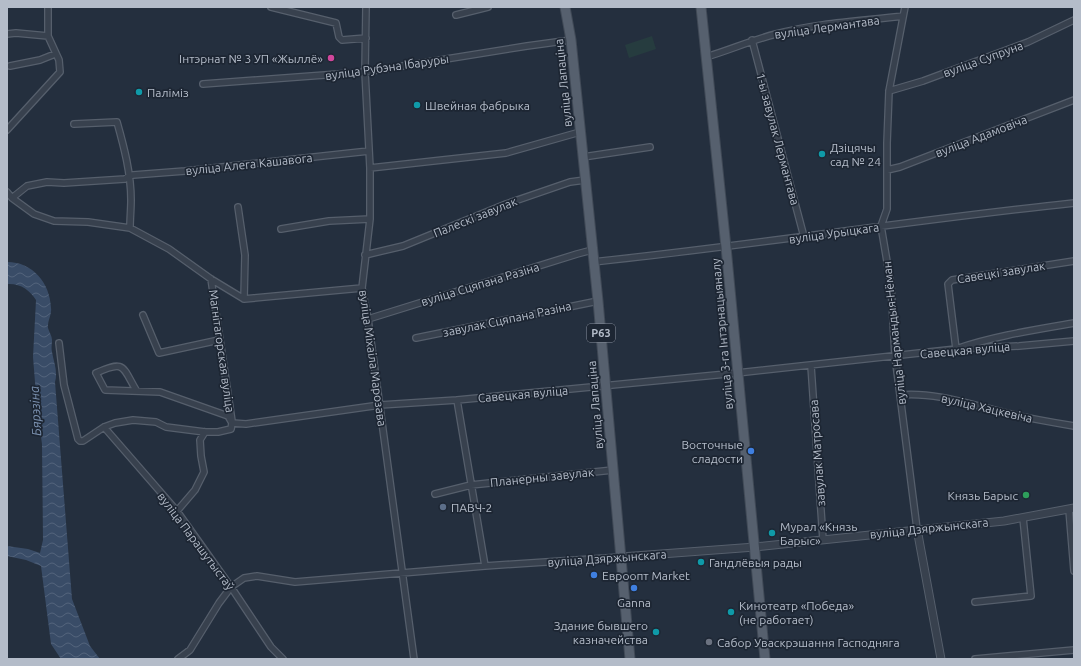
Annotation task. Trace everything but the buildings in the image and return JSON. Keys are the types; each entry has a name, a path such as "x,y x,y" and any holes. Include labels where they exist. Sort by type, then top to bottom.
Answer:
{"main road":[{"name":"вуліца Лапаціна","path":"565,7 570,40 598,301 630,659"},
{"name":"вуліца 3-га Інтэрнацыяналу","path":"701,7 766,659"}],"street":[{"path":"7,130 60,72 59,60 48,36 48,7"},
{"path":"271,7 336,23 339,37 342,40 366,38"},
{"name":"вуліца Міхаіла Марозава","path":"366,7 365,72 370,168 370,219 362,288 368,319 414,659"},
{"path":"456,15 488,7"},
{"name":"вуліца Нармандыя-Нёман","path":"905,7 889,91 887,115 887,209 881,226 891,285 895,356 917,529 941,659"},
{"name":"вуліца Лермантава","path":"706,58 752,40 778,33 824,25 903,16"},
{"name":"вуліца Супруна","path":"889,91 922,81 1028,42 1074,20"},
{"path":"7,34 16,33 48,36"},
{"name":"вуліца Рубэна Ібаруры","path":"203,84 365,72 570,40"},
{"name":"1-ы завулак Лермантава","path":"752,40 804,237"},
{"path":"10,66 40,60 56,54"},
{"name":"вуліца Адамовіча","path":"887,170 900,167 1074,100"},
{"path":"74,124 117,122 124,147 129,176 131,199 130,228"},
{"path":"370,168 506,153 580,132"},
{"path":"583,157 650,146"},
{"name":"вуліца Алега Кашавога","path":"12,198 27,186 48,182 64,183 125,179 129,176 369,151"},
{"name":"Палескі завулак","path":"365,255 403,246 506,204 570,182 585,180"},
{"path":"7,192 12,198 34,214 54,221 88,222 130,228 168,249 211,279 244,299 362,288"},
{"name":"вуліца Урыцкага","path":"593,262 726,247 881,226 1074,203"},
{"path":"238,207 245,255 244,299"},
{"path":"281,229 329,221 370,219"},
{"name":"вуліца Сцяпана Разіна","path":"368,319 592,250"},
{"name":"Савецкі завулак","path":"956,349 948,284 949,282 952,280 1074,261"},
{"name":"Магнітагорская вуліца","path":"211,279 232,423"},
{"name":"завулак Сцяпана Разіна","path":"416,338 598,301"},
{"path":"143,315 159,353 219,340"},
{"path":"956,349 1009,334 1074,323"},
{"name":"Савецкая вуліца","path":"232,423 246,424 380,405 457,400 737,374 956,349 1019,346 1074,340"},
{"path":"59,343 64,386 78,439 80,441 83,442 104,427 115,423 132,420 156,422 166,427 205,432 218,432 231,429 232,423 228,416 160,392 105,390 96,373 114,366 119,366 123,368 136,390"},
{"name":"завулак Матросава","path":"811,366 823,540"},
{"name":"вуліца Хацкевіча","path":"900,395 917,394 948,399 1026,418 1074,426"},
{"path":"457,400 485,566"},
{"name":"вуліца Парашутыстаў","path":"104,427 177,511 231,587 271,647 283,659"},
{"path":"177,511 195,490 204,472 200,440 205,432"},
{"name":"Планерны завулак","path":"435,494 472,485 613,470"},
{"path":"1071,509 1074,571"},
{"name":"вуліца Дзяржынскага","path":"178,659 190,650 219,603 231,587 244,578 257,576 296,582 485,566 755,547 1023,518 1071,509"},
{"path":"974,602 1031,596 1023,518"},
{"path":"975,659 1074,650"}],"green space":[{"path":"652,36 656,49 629,58 625,45"}],"water":[{"path":"7,262 16,263 32,270 43,282 50,299 51,311 48,328 52,338 52,350 56,371 55,382 72,599 90,646 100,659 61,659 51,644 41,566 26,560 7,556 7,546 28,549 40,553 43,540 42,444 33,357 36,300 31,293 24,288 7,284"}],"place":[{"name":"Інтэрнат № 3 УП «Жыллё»","path":"331,58"},
{"name":"Паліміз","path":"139,92"},
{"name":"Швейная фабрыка","path":"417,105"},
{"name":"Дзіцячы сад № 24","path":"822,154"},
{"name":"Восточные сладости","path":"751,451"},
{"name":"Князь Барыс","path":"1026,495"},
{"name":"ПАВЧ-2","path":"443,507"},
{"name":"Мурал «Князь Барыс»","path":"772,533"},
{"name":"Гандлёвыя рады","path":"701,562"},
{"name":"Евроопт Market","path":"594,575"},
{"name":"Ganna","path":"634,588"},
{"name":"Кинотеатр «Победа» (не работает)","path":"731,612"},
{"name":"Здание бывшего казначейства","path":"656,632"},
{"name":"Сабор Уваскрэшання Гасподняга","path":"709,642"}],"water label":[{"name":"Бярэзіна","path":"35,411"}]}
